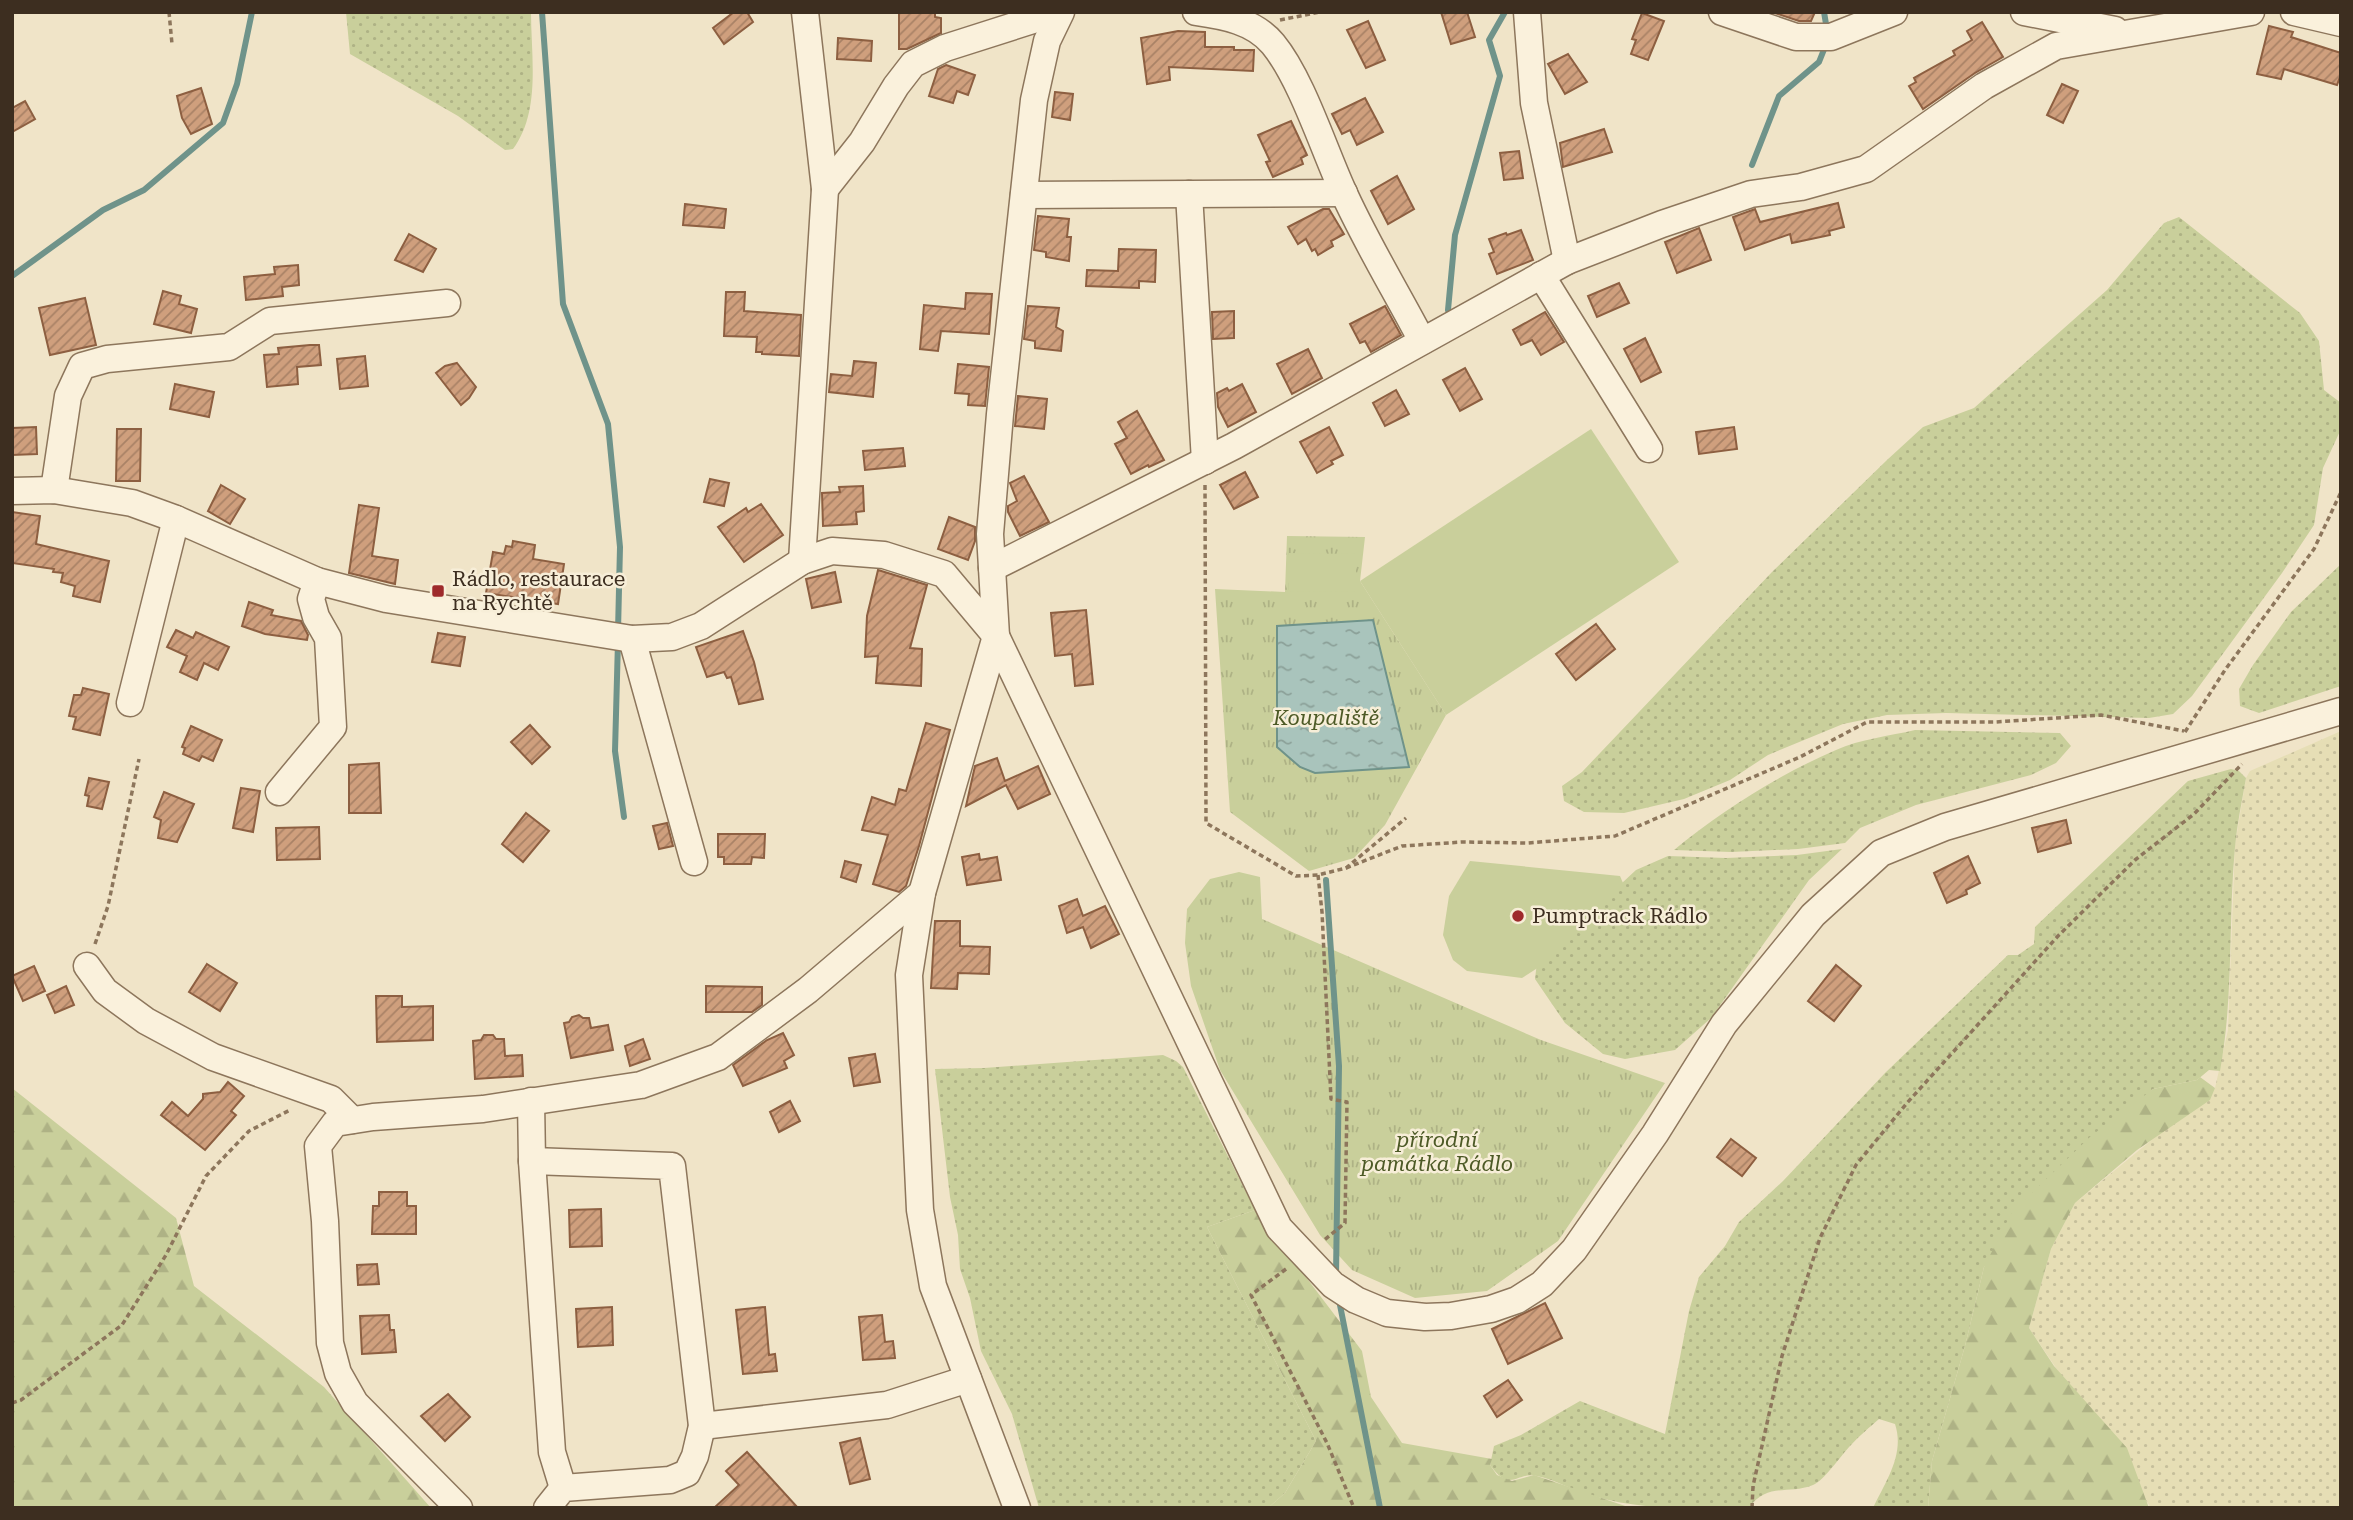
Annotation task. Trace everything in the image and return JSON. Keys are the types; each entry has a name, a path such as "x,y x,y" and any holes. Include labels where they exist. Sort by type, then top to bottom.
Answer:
{"street":[{"path":"802,561 825,189 805,12"},
{"path":"825,189 862,142 896,86 913,64 945,48 1059,12"},
{"path":"1017,1508 933,1286 920,1210 909,975 922,893 996,636 991,520 1034,100 1047,41 1059,12"},
{"path":"1196,12 1223,16 1250,25 1273,44 1294,79 1344,193 1422,341"},
{"path":"1527,12 1534,103 1567,261"},
{"path":"1722,12 1796,37 1831,37 1894,12"},
{"path":"2024,12 2134,34"},
{"path":"992,568 1205,461 1567,261 1662,224 1751,194 1801,187 1866,169 1984,86 2056,46 2251,12"},
{"path":"2294,12 2341,23"},
{"path":"1024,195 1344,193"},
{"path":"1189,194 1205,461"},
{"path":"1541,275 1649,449"},
{"path":"54,489 68,396 82,366 107,359 229,347 270,321 447,303"},
{"path":"12,491 54,489 132,503 176,519 317,581 386,599 632,639 672,637 701,626 802,561 832,551 884,555 944,574 996,636 1279,1228 1332,1285 1356,1300 1387,1313 1425,1317 1451,1316 1491,1309 1517,1300 1542,1284 1574,1250 1655,1134 1724,1024 1813,915 1881,853 1945,827 2236,753 2341,711"},
{"path":"130,703 176,519"},
{"path":"279,792 333,727 328,638 316,617 311,599 317,581"},
{"path":"632,639 694,862"},
{"path":"459,1508 355,1404 338,1373 330,1343 325,1220 318,1146 344,1122 483,1109 641,1085 718,1057 808,990 922,893"},
{"path":"87,966 105,991 146,1021 213,1057 331,1099 344,1122"},
{"path":"531,1101 532,1161 555,1498 670,1480 687,1473 695,1456 702,1426 672,1166 532,1161"},
{"path":"702,1426 887,1405 968,1379"}],"path":[{"path":"169,12 172,44"},
{"path":"1250,25 1320,12"},
{"path":"1205,461 1206,823 1296,876 1318,875 1346,868 1402,846 1462,842 1528,844 1615,836 1800,757 1867,723 1995,722 2101,715 2185,732 2236,753 2194,814 2135,860 2058,936 1907,1103 1856,1165 1820,1238 1782,1356 1753,1486 1752,1508"},
{"path":"2185,732 2225,670 2314,549 2341,492"},
{"path":"87,966 108,906 139,759"},
{"path":"1346,868 1406,818"},
{"path":"1318,875 1331,1099 1347,1102 1345,1223 1251,1295 1327,1443 1353,1508"},
{"path":"12,1404 121,1325 166,1255 205,1176 249,1131 290,1110 344,1122"}],"shaded area":[{"path":"2341,731 2341,1508 2151,1508 2029,1328 2051,1249 2075,1203 2215,1088 2228,1030 2235,845 2246,778 2250,771"}],"green space":[{"path":"346,12 531,12 531,101 522,134 513,149 505,150 458,116 350,54"},
{"path":"2179,217 2300,313 2319,341 2324,390 2341,403 2341,429 2323,468 2314,525 2192,696 2173,714 2149,718 1946,713 1887,715 1843,724 1768,755 1730,780 1684,799 1624,813 1584,812 1564,801 1562,786 1582,772 1772,572 1887,460 1923,427 1974,408 2107,290 2164,223"},
{"path":"1591,429 1679,562 1446,715 1360,581"},
{"name":"Koupaliště","path":"1287,536 1365,537 1360,581 1446,715 1385,825 1354,858 1309,871 1230,812 1215,589 1285,592"},
{"path":"1289,553 1356,554 1356,592 1289,591"},
{"path":"2341,564 2341,686 2259,713 2240,706 2239,689 2253,665 2291,612"},
{"path":"1915,730 2060,733 2071,746 2056,763 2031,775 1916,805 1860,828 1845,843 1798,849 1731,852 1674,850 1711,821 1794,770 1855,743"},
{"path":"2231,769 2239,771 2246,778 2235,847 2229,986 2220,1071 2209,1070 2197,1080 2153,1089 1984,1267 1965,1346 1932,1461 1928,1508 1873,1508 1893,1467 1898,1446 1895,1424 1879,1419 1817,1483 1804,1488 1771,1492 1756,1500 1749,1508 1670,1508 1631,1504 1593,1496 1537,1476 1509,1480 1497,1474 1490,1465 1494,1446 1521,1435 1580,1401 1665,1434 1689,1311 1699,1277 1725,1246 1739,1222 1783,1181 1885,1073 2008,955 2018,955 2034,944 2035,927 2188,781"},
{"path":"1842,849 1809,880 1711,1018 1675,1050 1625,1059 1603,1054 1565,1023 1535,979 1537,962 1636,870 1668,856 1726,858 1797,855"},
{"name":"Pumptrack Rádlo","path":"1470,861 1620,876 1623,883 1539,967 1522,978 1467,971 1453,960 1443,935 1449,896"},
{"name":"přírodní památka Rádlo","path":"1239,872 1260,877 1262,919 1541,1040 1665,1083 1558,1241 1487,1291 1415,1298 1352,1270 1320,1235 1220,1070 1191,986 1185,943 1187,909 1210,879"},
{"path":"1163,1055 1183,1067 1255,1210 1207,1227 1316,1441 1285,1493 1268,1508 1039,1508 1012,1414 981,1351 970,1298 960,1269 958,1235 950,1197 935,1069"},
{"path":"2200,1077 2215,1088 2210,1100 2137,1150 2075,1203 2051,1249 2029,1328 2054,1366 2127,1448 2149,1508 1928,1508 1932,1461 1965,1346 1984,1267 2012,1212 2091,1136 2153,1089 2197,1080"},
{"path":"12,1088 176,1218 194,1286 324,1387 431,1508 12,1508"},
{"path":"1255,1210 1362,1351 1371,1397 1402,1443 1492,1459 1490,1465 1497,1475 1512,1481 1534,1475 1631,1508 1268,1508 1285,1493 1316,1441 1207,1227"}],"water":[{"path":"1373,620 1409,767 1315,773 1300,767 1277,747 1277,626"}],"building":[{"path":"734,12 747,12 753,22 724,44 713,28"},
{"path":"899,12 935,12 935,17 941,18 941,33 907,49 899,49"},
{"path":"1441,12 1467,12 1475,37 1451,44"},
{"path":"1772,12 1815,12 1811,21 1799,21"},
{"path":"1642,13 1664,21 1648,60 1631,54 1636,40 1632,39"},
{"path":"1368,21 1385,60 1366,68 1347,30"},
{"path":"1982,22 2003,57 1923,109 1909,86 1916,82 1914,78 1955,55 1953,51 1972,40 1967,31"},
{"path":"2269,26 2293,32 2291,37 2341,53 2341,74 2337,85 2284,69 2281,79 2257,74"},
{"path":"1178,31 1205,32 1205,47 1254,50 1253,71 1169,67 1170,80 1147,84 1141,38"},
{"path":"838,38 872,41 871,61 837,59"},
{"path":"1568,54 1587,82 1565,94 1548,64"},
{"path":"946,65 975,75 968,95 957,91 953,103 929,96 938,69"},
{"path":"2062,84 2078,91 2063,123 2047,115"},
{"path":"201,88 212,124 191,134 182,118 177,96"},
{"path":"1055,92 1073,94 1070,120 1052,117"},
{"path":"1365,98 1383,132 1357,145 1350,130 1342,134 1332,114"},
{"path":"25,101 35,119 12,132 12,108"},
{"path":"1291,121 1307,155 1301,158 1303,164 1273,177 1266,162 1270,161 1258,135"},
{"path":"1604,129 1612,152 1563,167 1560,143"},
{"path":"1519,151 1523,178 1504,180 1500,153"},
{"path":"1397,176 1414,209 1388,224 1371,191"},
{"path":"1838,203 1844,227 1829,231 1830,235 1792,243 1790,234 1745,250 1733,217 1755,209 1760,222"},
{"path":"685,204 726,209 724,228 683,225"},
{"path":"1323,209 1329,209 1344,234 1331,241 1333,246 1318,255 1315,249 1312,251 1306,239 1298,244 1288,227"},
{"path":"1038,216 1069,219 1069,261 1046,257 1046,252 1034,250"},
{"path":"1699,228 1711,260 1677,273 1665,242"},
{"path":"1521,230 1533,260 1497,274 1489,254 1494,252 1489,239"},
{"path":"409,234 436,249 423,272 395,260"},
{"path":"1119,249 1156,250 1155,282 1139,281 1139,288 1086,286 1087,270 1118,271"},
{"path":"298,265 299,285 282,287 283,296 246,300 244,277 275,274 274,267"},
{"path":"1619,283 1629,303 1597,317 1588,296"},
{"path":"163,291 181,296 179,304 197,309 191,333 154,324"},
{"path":"726,292 745,292 744,311 801,315 799,356 762,354 756,352 757,337 724,336"},
{"path":"966,293 992,294 989,334 941,331 938,351 920,349 924,305 965,309"},
{"path":"85,298 96,345 50,355 39,308"},
{"path":"1028,306 1059,308 1056,327 1063,331 1061,351 1035,348 1035,341 1024,339"},
{"path":"1385,306 1401,335 1371,352 1365,341 1360,343 1350,324"},
{"path":"1234,311 1234,338 1213,339 1212,312"},
{"path":"1545,312 1564,342 1541,355 1532,340 1521,345 1513,330"},
{"path":"1645,338 1661,372 1641,382 1624,349"},
{"path":"319,345 321,365 297,367 298,384 267,387 264,355 279,354 278,348"},
{"path":"1308,349 1322,378 1292,394 1277,364"},
{"path":"365,356 368,386 340,389 337,359"},
{"path":"854,361 876,363 873,397 829,392 831,374 852,376"},
{"path":"457,363 476,387 461,405 436,373 445,366"},
{"path":"958,364 989,367 985,406 968,405 969,394 955,393"},
{"path":"1465,368 1482,399 1460,411 1443,380"},
{"path":"175,384 214,392 209,417 170,409"},
{"path":"1242,384 1256,412 1228,427 1218,407 1217,393 1227,388 1229,391"},
{"path":"1396,390 1409,414 1385,426 1373,403"},
{"path":"1018,396 1047,399 1044,429 1015,426"},
{"path":"1137,411 1164,460 1131,474 1115,444 1127,438 1118,422"},
{"path":"36,427 37,454 12,455 12,428"},
{"path":"1329,427 1343,455 1317,473 1300,442"},
{"path":"1734,427 1737,449 1699,454 1696,432"},
{"path":"117,429 141,429 140,481 116,481"},
{"path":"903,448 905,466 865,470 863,451"},
{"path":"1245,472 1258,497 1234,509 1220,485"},
{"path":"1024,476 1049,522 1020,536 1008,512 1008,506 1017,501 1010,483"},
{"path":"710,479 729,483 724,506 704,502"},
{"path":"221,485 245,499 230,524 208,511"},
{"path":"863,486 864,511 856,512 857,524 823,526 822,493 840,492 839,487"},
{"path":"761,504 783,535 744,562 718,527 746,508 748,512"},
{"path":"359,505 379,508 372,556 398,560 395,584 349,573"},
{"path":"12,512 40,516 36,544 109,561 100,602 73,596 75,586 61,582 63,573 53,572 54,569 12,563"},
{"path":"949,517 975,527 975,541 968,560 938,549"},
{"path":"513,541 535,545 533,559 564,564 558,604 486,593 493,552 504,554 506,546 512,547"},
{"path":"878,570 927,585 910,648 922,649 921,686 876,683 878,656 865,657 867,616"},
{"path":"835,572 841,602 812,608 806,579"},
{"path":"249,602 273,610 271,615 301,621 308,635 307,640 265,634 242,626"},
{"path":"1086,610 1093,684 1075,686 1072,654 1055,656 1051,613"},
{"path":"1596,624 1615,649 1576,680 1556,654"},
{"path":"176,630 193,638 196,632 229,647 218,670 204,663 197,680 180,672 187,656 167,647"},
{"path":"743,631 763,699 739,704 731,677 727,678 724,672 707,677 696,647"},
{"path":"438,633 465,637 460,666 432,662"},
{"path":"83,688 109,694 100,735 73,729 76,717 69,716 74,695 81,695"},
{"path":"926,723 950,730 919,846 906,886 899,892 873,884 888,835 862,830 872,797 895,805 899,789 906,791"},
{"path":"530,725 550,747 532,764 511,742"},
{"path":"191,726 222,740 213,761 202,756 199,761 183,754 185,748 182,747"},
{"path":"997,758 1005,781 1038,766 1050,794 1018,809 1006,785 966,806 975,766"},
{"path":"379,763 381,813 349,813 349,765"},
{"path":"89,778 109,782 102,809 87,806 89,796 85,795"},
{"path":"241,788 260,791 253,832 233,828"},
{"path":"164,792 194,804 177,842 158,838 161,820 154,817"},
{"path":"526,813 549,831 523,862 502,844"},
{"path":"2066,820 2071,843 2038,852 2032,828"},
{"path":"667,823 673,846 659,849 653,826"},
{"path":"319,827 320,859 277,860 276,828"},
{"path":"718,834 765,834 764,858 752,857 751,864 724,864 724,857 718,857"},
{"path":"979,854 980,860 997,857 1001,880 967,885 962,857"},
{"path":"1968,856 1980,883 1966,890 1967,894 1947,903 1934,873"},
{"path":"845,861 861,865 856,882 841,877"},
{"path":"1077,899 1083,916 1105,906 1119,934 1091,948 1083,927 1067,933 1059,906"},
{"path":"935,921 960,921 960,946 990,947 989,974 958,973 957,989 931,988"},
{"path":"207,964 237,983 220,1011 189,992"},
{"path":"1836,965 1861,986 1834,1021 1808,1001"},
{"path":"34,966 45,991 23,1001 12,976"},
{"path":"66,986 74,1005 55,1013 47,995"},
{"path":"706,986 762,987 762,1005 752,1012 706,1012"},
{"path":"376,996 402,996 402,1007 433,1006 433,1040 377,1042"},
{"path":"579,1015 589,1018 591,1028 608,1025 613,1050 571,1058 564,1023"},
{"path":"783,1033 794,1055 784,1061 787,1068 743,1086 733,1065 767,1040"},
{"path":"484,1035 504,1039 505,1056 522,1055 523,1076 475,1079 473,1041 481,1040"},
{"path":"643,1039 650,1059 630,1066 625,1046"},
{"path":"875,1054 880,1082 854,1086 849,1058"},
{"path":"228,1082 244,1096 231,1111 236,1115 205,1150 161,1115 172,1102 188,1116 203,1099 203,1094 220,1092"},
{"path":"790,1101 800,1121 779,1132 770,1112"},
{"path":"1731,1139 1756,1158 1742,1176 1717,1157"},
{"path":"379,1192 407,1192 407,1206 416,1206 416,1234 372,1234 373,1206 379,1206"},
{"path":"601,1209 602,1246 570,1247 569,1210"},
{"path":"377,1264 379,1284 358,1285 357,1265"},
{"path":"1545,1303 1562,1338 1508,1364 1492,1329"},
{"path":"612,1307 613,1345 578,1347 576,1309"},
{"path":"765,1307 769,1355 775,1354 777,1371 743,1374 736,1310"},
{"path":"389,1315 390,1330 394,1330 396,1352 362,1354 360,1316"},
{"path":"882,1315 885,1342 893,1341 895,1358 863,1360 859,1317"},
{"path":"1508,1380 1522,1400 1497,1417 1484,1396"},
{"path":"448,1394 470,1417 445,1441 421,1416"},
{"path":"860,1438 870,1479 850,1484 840,1443"},
{"path":"747,1452 798,1508 714,1508 739,1485 726,1471"}],"waterway":[{"path":"12,276 103,210 144,190 223,123 237,84 252,12"},
{"path":"542,12 563,304 608,424 620,547 618,631"},
{"path":"1448,310 1455,235 1500,76 1489,40 1505,12"},
{"path":"1824,12 1827,30"},
{"path":"1752,165 1779,96 1819,62 1825,47"},
{"path":"618,641 615,751 624,817"},
{"path":"1326,880 1339,1066 1336,1275"},
{"path":"1339,1300 1380,1508"}],"place":[{"name":"Rádlo, restaurace na Rychtě","path":"438,591"},
{"name":"Pumptrack Rádlo","path":"1518,916"}]}
